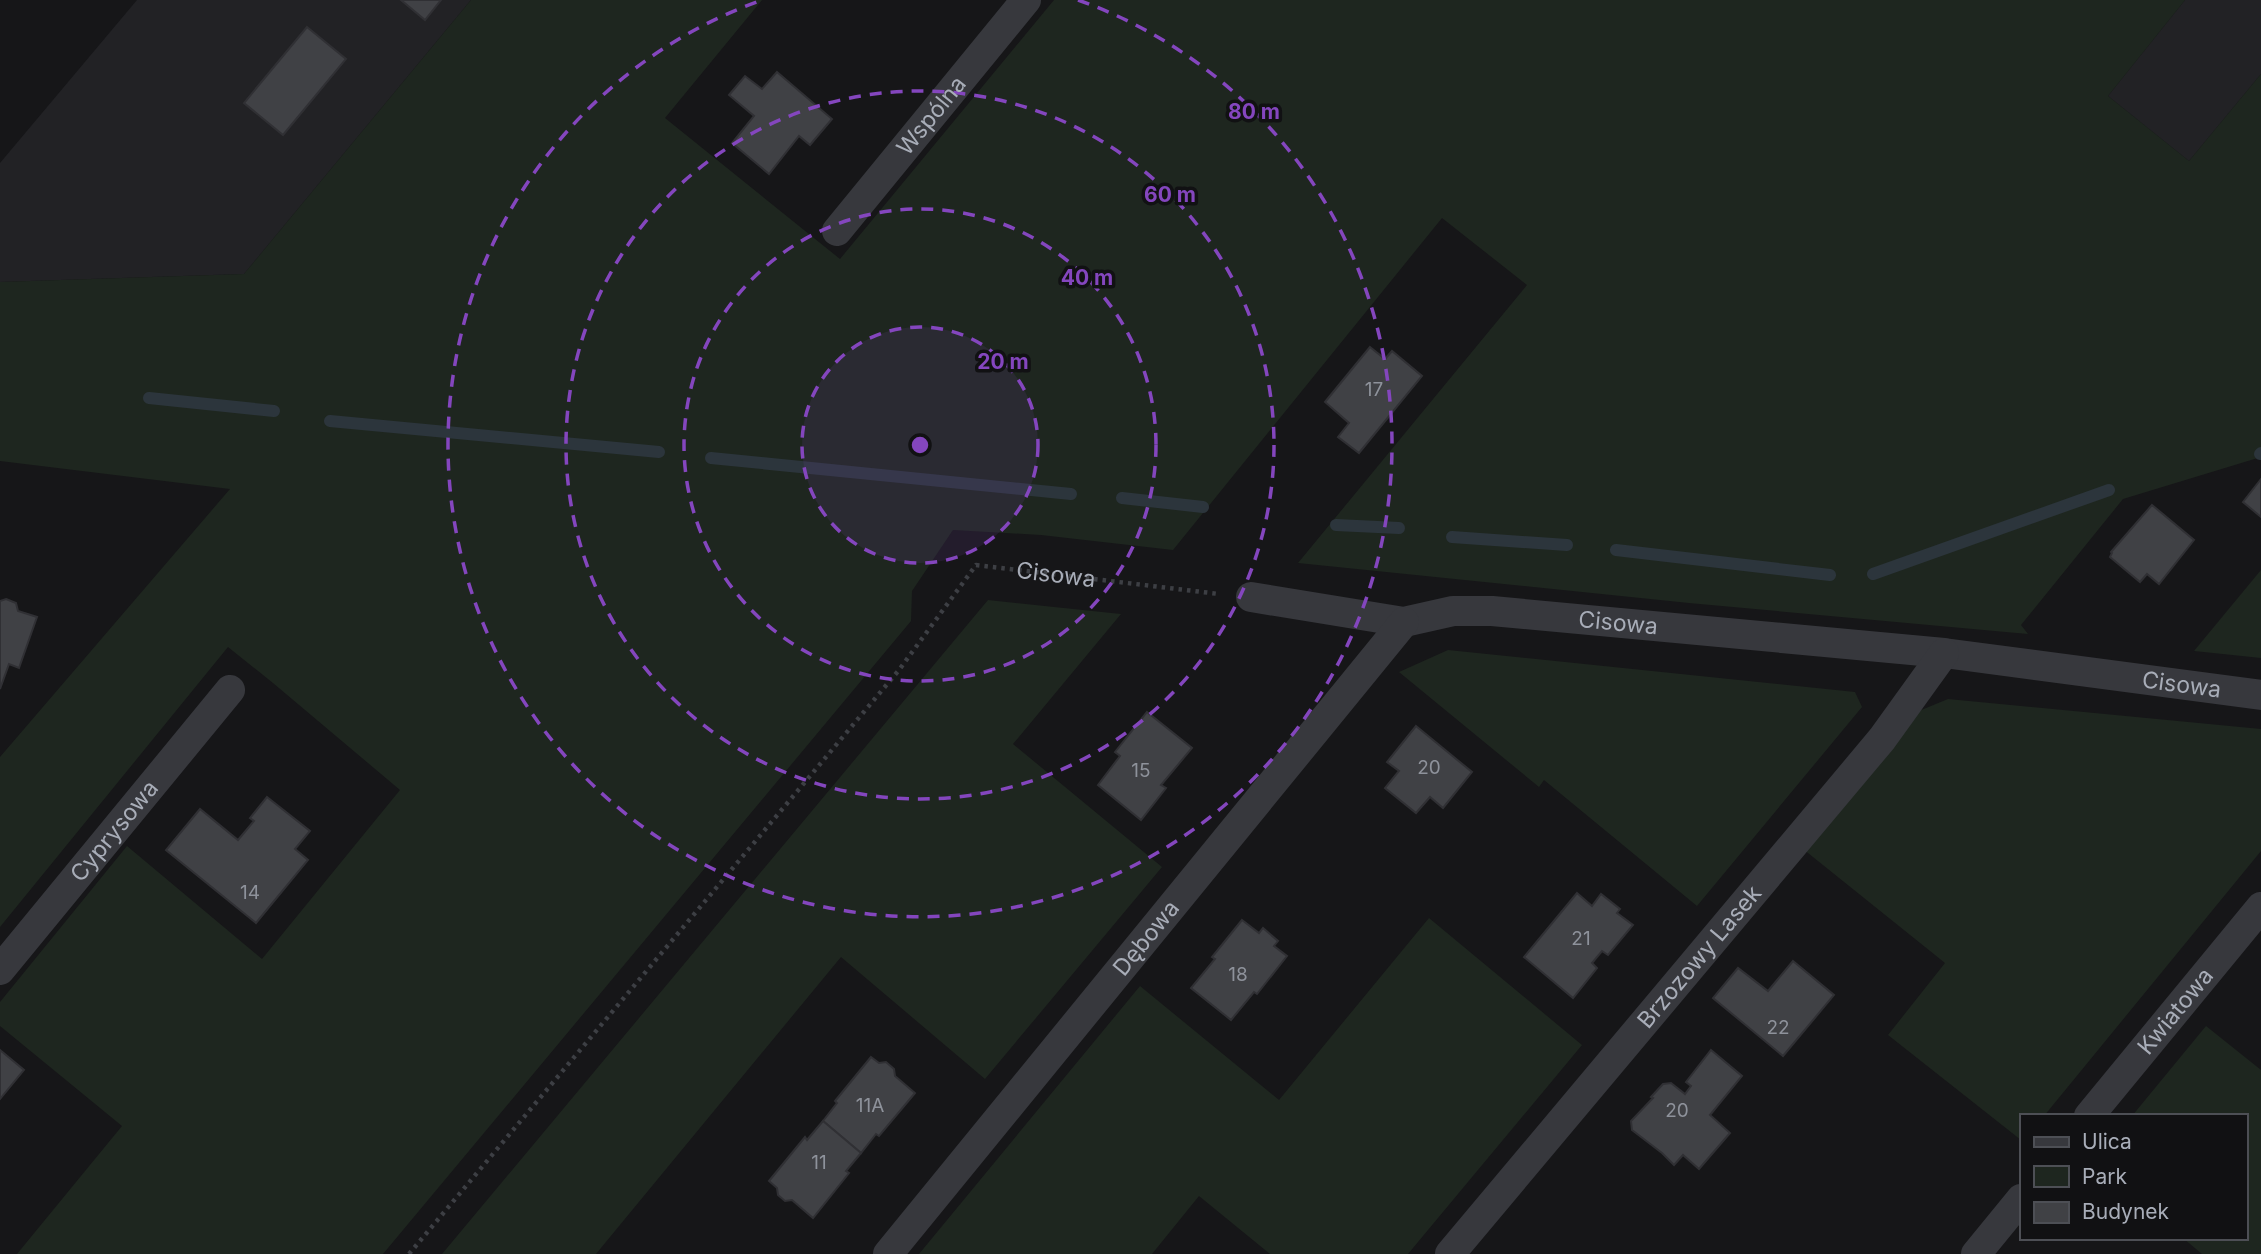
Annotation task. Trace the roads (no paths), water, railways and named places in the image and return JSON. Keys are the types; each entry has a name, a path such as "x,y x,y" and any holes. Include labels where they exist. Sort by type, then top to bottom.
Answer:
{"street":[{"name":"Wspólna","path":"837,231 1026,0"},
{"name":"Cisowa","path":"1251,597 1404,622 1453,611 1493,611 1944,653 2261,695"},
{"name":"Dębowa","path":"888,1254 1404,622"},
{"name":"Brzozowy Lasek","path":"1450,1254 1882,739 1944,653"},
{"name":"Cyprysowa","path":"0,970 229,690"},
{"name":"Kwiatowa","path":"2091,1114 2261,906"},
{"path":"1976,1254 2020,1200"}],"waterway":[{"path":"149,398 274,411"},
{"path":"330,421 659,452"},
{"path":"711,458 1071,494"},
{"path":"1873,574 2109,490"},
{"path":"1122,498 1203,507"},
{"path":"1336,525 1399,528"},
{"path":"1452,537 1567,545"},
{"path":"1616,550 1830,575"}]}
